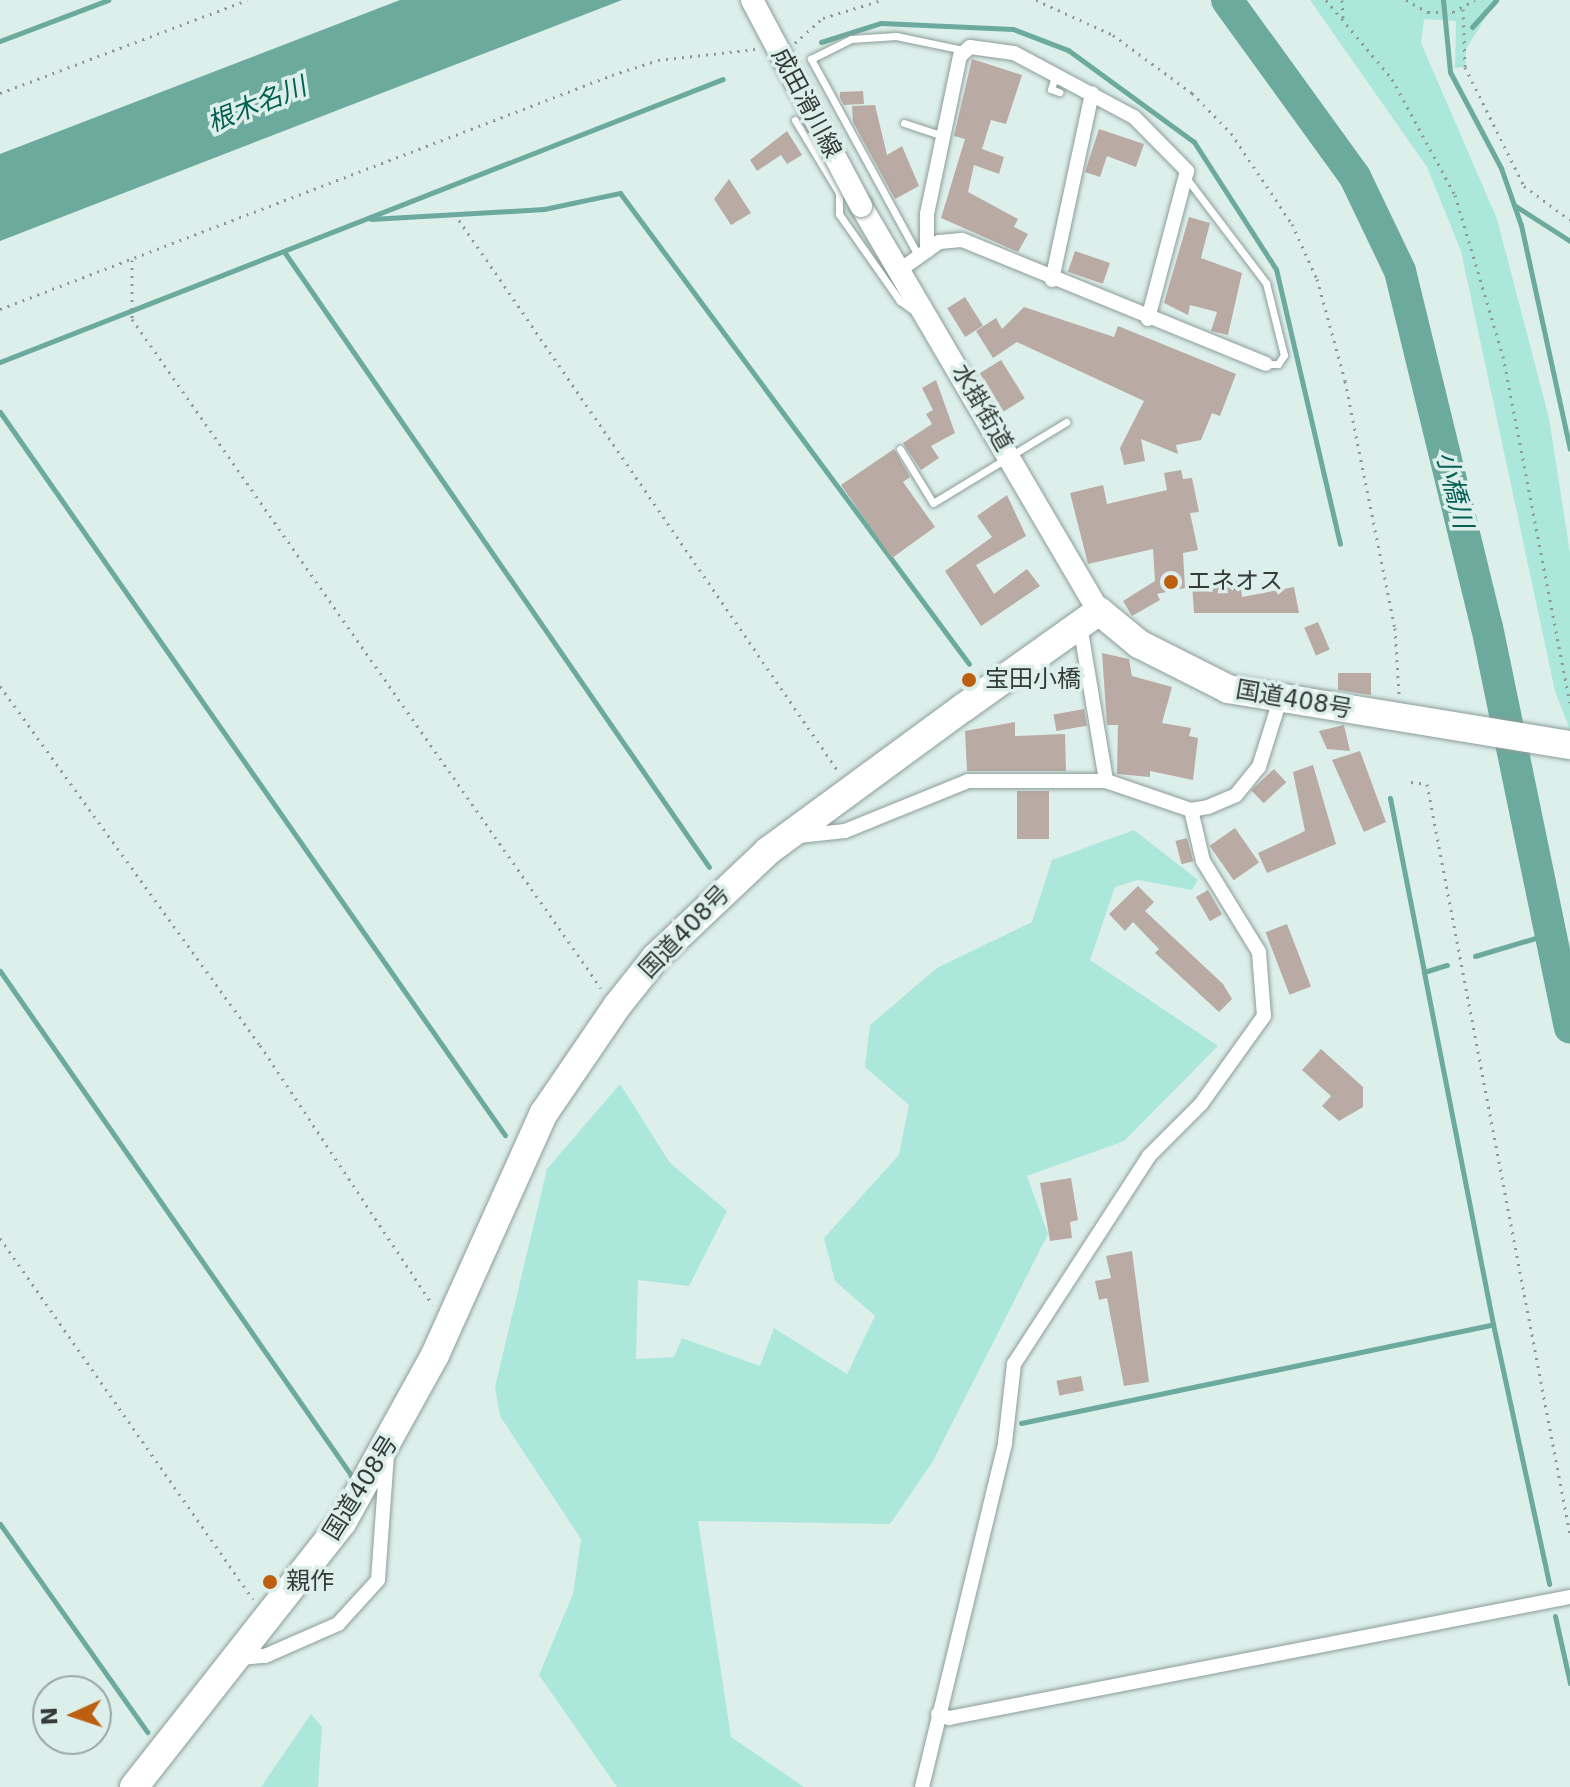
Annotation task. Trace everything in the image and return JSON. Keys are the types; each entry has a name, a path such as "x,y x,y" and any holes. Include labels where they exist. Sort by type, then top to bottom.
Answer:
{"highway":[{"name":"国道408号","path":"134,1787 269,1622 387,1447 448,1326 544,1113 617,1006 708,905 787,837 1089,618 1204,681 1280,700 1570,745"}],"main road":[{"name":"成田滑川線","path":"752,0 861,206"},
{"name":"水掛街道","path":"861,206 915,259 927,311 1009,455 1089,618"}],"street":[{"path":"915,259 963,50 987,47 1056,71 1164,140 1187,179 1148,319"},
{"path":"1052,280 1092,93"},
{"path":"915,259 962,240 1052,280 1266,364"},
{"path":"1089,618 1106,781"},
{"path":"787,837 845,831 968,781 1106,781 1191,810 1236,795 1259,767 1280,700"},
{"path":"922,1787 1005,1443 1014,1364 1149,1156 1201,1104 1264,1016 1259,952 1203,861 1191,810"},
{"path":"240,1658 265,1656 338,1624 378,1580 387,1447"},
{"path":"938,1714 949,1718 1570,1597"}],"lane":[{"path":"915,259 811,59 851,39 896,36 963,50"},
{"path":"1056,71 1051,89 1059,92"},
{"path":"795,120 839,193 839,214 900,301 912,312 927,311"},
{"path":"904,123 944,136"},
{"path":"1187,179 1266,283 1284,355 1278,364 1266,364"},
{"path":"900,449 933,503 1066,422"}],"path":[{"path":"0,93 247,0"},
{"path":"788,45 823,18 882,0"},
{"path":"1326,0 1421,124 1484,281 1570,703"},
{"path":"1342,0 1343,19"},
{"path":"1406,0 1428,12 1453,12 1475,0"},
{"path":"1463,9 1465,67 1528,192 1570,220"},
{"path":"0,309 658,60 766,47"},
{"path":"459,220 852,791"},
{"path":"132,259 129,304 132,319 617,1006"},
{"path":"0,686 260,1045 448,1326"},
{"path":"1411,782 1427,784 1570,1534"},
{"path":"0,1238 269,1622"}],"shaded area":[{"path":"1310,0 1496,0 1466,49 1465,67 1455,68 1456,21 1424,19 1421,43 1497,219 1549,418 1570,553 1570,730 1555,691 1461,251 1427,167"},
{"path":"1134,830 1198,880 1192,890 1138,880 1115,887 1090,960 1218,1046 1124,1141 1027,1176 1048,1234 933,1461 890,1524 698,1521 731,1737 804,1787 617,1787 539,1675 573,1594 581,1539 500,1416 495,1387 547,1169 620,1084 670,1163 727,1211 689,1286 638,1280 636,1359 674,1357 682,1338 760,1366 774,1328 847,1374 875,1316 835,1281 824,1238 899,1155 909,1105 865,1067 870,1025 937,968 1032,922 1052,860"},
{"path":"311,1714 322,1727 318,1787 261,1787"}],"water":[{"name":"根木名川","path":"400,0 622,0 0,241 0,154"}],"building":[{"path":"972,59 1022,75 1006,124 991,120 982,149 1004,157 999,174 974,165 968,192 1018,219 1014,227 1028,234 1018,252 941,218 965,139 954,136"},
{"path":"863,91 864,104 844,105 840,98 840,92"},
{"path":"875,105 887,155 902,146 919,186 895,199 853,122 852,106"},
{"path":"1099,129 1144,144 1136,167 1107,156 1100,177 1085,172"},
{"path":"787,131 802,155 787,164 781,155 757,171 750,160"},
{"path":"729,179 751,213 731,225 714,199"},
{"path":"1189,217 1210,223 1201,258 1242,273 1228,335 1211,331 1217,312 1190,305 1188,315 1164,303"},
{"path":"1075,251 1110,263 1103,284 1068,272"},
{"path":"965,297 983,326 965,337 947,308"},
{"path":"1024,307 1114,337 1118,326 1236,374 1220,416 1212,413 1201,440 1176,445 1178,454 1141,439 1145,461 1124,465 1120,448 1144,401 1017,342 993,358 976,331 996,318 1002,329"},
{"path":"1001,360 1025,398 1004,411 980,373"},
{"path":"936,380 955,433 931,446 939,458 921,470 903,443 932,424 926,414 933,410 922,388"},
{"path":"894,449 910,477 903,482 935,527 892,558 841,485"},
{"path":"1181,470 1183,479 1192,478 1199,512 1190,513 1198,550 1183,553 1185,588 1157,594 1160,600 1132,616 1123,601 1155,581 1153,549 1088,564 1070,493 1103,485 1107,504 1167,490 1164,473"},
{"path":"1007,495 1026,536 976,565 994,594 1027,569 1040,586 981,626 945,571 992,537 977,516"},
{"path":"1241,581 1242,597 1294,587 1299,613 1194,613 1192,584"},
{"path":"1318,622 1330,650 1316,655 1304,628"},
{"path":"1102,653 1129,659 1132,676 1172,687 1162,723 1191,728 1189,736 1198,738 1193,780 1150,771 1150,777 1117,774 1118,725 1107,725"},
{"path":"1338,673 1371,673 1371,695 1338,690"},
{"path":"1084,709 1087,726 1056,731 1053,714"},
{"path":"1015,722 1015,736 1065,734 1066,771 967,771 965,731"},
{"path":"1344,725 1350,751 1327,749 1319,731"},
{"path":"1360,751 1386,822 1364,832 1332,760"},
{"path":"1313,765 1336,844 1267,873 1258,853 1305,831 1293,772"},
{"path":"1274,769 1286,782 1264,803 1251,790"},
{"path":"1017,791 1049,791 1049,839 1017,839"},
{"path":"1235,828 1259,862 1234,880 1210,846"},
{"path":"1187,838 1193,861 1182,864 1175,841"},
{"path":"1138,886 1154,902 1145,911 1223,984 1232,999 1219,1012 1155,953 1159,949 1133,922 1125,931 1109,914"},
{"path":"1208,890 1222,914 1210,921 1196,897"},
{"path":"1287,924 1311,987 1290,995 1266,932"},
{"path":"1321,1049 1363,1087 1363,1107 1339,1121 1322,1106 1331,1096 1302,1070"},
{"path":"1071,1178 1078,1220 1070,1222 1072,1238 1050,1241 1040,1183"},
{"path":"1132,1251 1149,1382 1124,1386 1107,1298 1099,1300 1095,1281 1111,1278 1106,1256"},
{"path":"1081,1376 1084,1391 1059,1395 1056,1381"}],"waterway":[{"path":"0,41 108,0"},
{"name":"小橋川","path":"1227,0 1355,177 1400,271 1487,627 1570,1027"},
{"path":"1443,0 1450,72 1501,168 1521,225 1570,449"},
{"path":"1472,27 1496,0"},
{"path":"821,42 881,23 1013,29 1068,50 1194,142 1276,269 1340,544"},
{"path":"0,362 723,79"},
{"path":"371,219 544,209 620,193 969,664"},
{"path":"1514,205 1570,241"},
{"path":"285,253 709,867"},
{"path":"0,412 505,1135"},
{"path":"1390,798 1424,972"},
{"path":"1475,956 1552,933"},
{"path":"1021,1423 1493,1324 1424,972 1447,965"},
{"path":"0,971 351,1475"},
{"path":"1493,1324 1549,1584"},
{"path":"0,1524 147,1732"},
{"path":"1555,1616 1570,1683"}],"place":[{"name":"エネオス","path":"1171,582"},
{"name":"宝田小橋","path":"969,680"},
{"name":"親作","path":"270,1582"}]}
